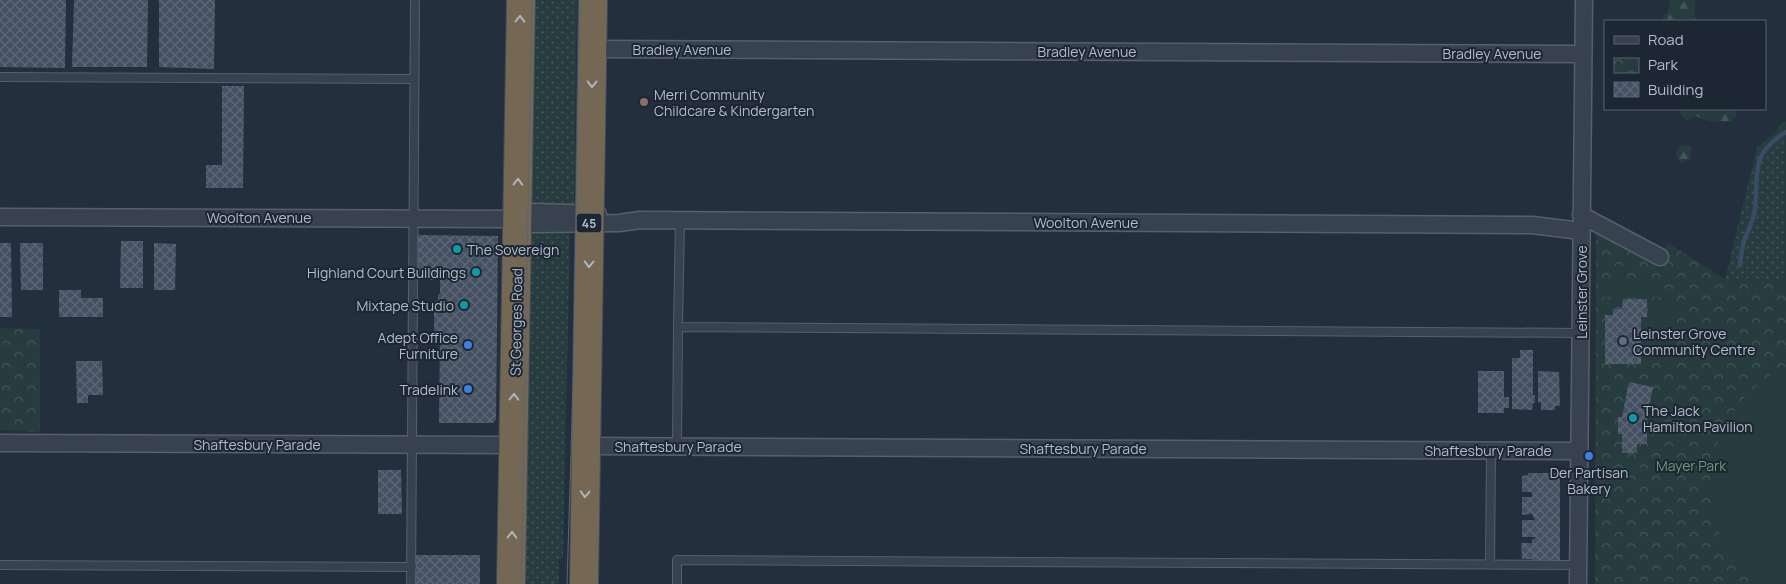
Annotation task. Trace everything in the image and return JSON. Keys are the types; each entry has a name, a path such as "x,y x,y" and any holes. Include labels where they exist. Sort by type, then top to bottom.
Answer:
{"highway":[{"name":"St Georges Road","path":"511,584 521,0"},
{"name":"45","path":"584,584 593,0"}],"street":[{"name":"Leinster Grove","path":"1578,584 1584,0"},
{"name":"Bradley Avenue","path":"592,49 1583,54"},
{"name":"Woolton Avenue","path":"0,216 517,218 536,212 589,218 617,215 640,220 1532,225 1555,220 1581,221"},
{"path":"1581,221 1660,257"},
{"name":"Shaftesbury Parade","path":"0,443 514,446"},
{"name":"Shaftesbury Parade","path":"586,446 1580,450"}],"lane":[{"path":"411,584 415,0"},
{"path":"0,77 414,79"},
{"path":"677,445 680,220"},
{"path":"678,327 1581,333"},
{"path":"1490,565 1491,450"},
{"path":"677,584 677,560 1578,565"},
{"path":"0,565 412,567"}],"green space":[{"path":"535,0 577,0 574,208 530,208"},
{"path":"1670,0 1695,0 1696,20 1663,20 1668,11"},
{"path":"1679,110 1736,110 1736,116 1732,121 1709,121 1696,116 1687,120 1682,116"},
{"path":"1786,121 1786,141 1778,130 1778,126"},
{"path":"1786,123 1786,280 1725,279 1757,148"},
{"path":"1682,145 1688,145 1692,148 1690,159 1680,163 1676,155 1677,149"},
{"path":"531,229 570,229 563,559 559,559 559,584 523,584"},
{"name":"Mayer Park","path":"1596,233 1656,264 1668,243 1725,279 1786,280 1786,584 1595,584"},
{"path":"1599,281 1663,281 1663,297 1599,297"},
{"path":"1653,300 1677,301 1676,354 1652,354"},
{"path":"0,328 40,329 40,432 0,430"},
{"path":"1786,366 1786,584 1753,584 1731,557 1717,527 1711,497 1712,466 1720,436 1735,409 1757,385"}],"building":[{"path":"0,0 66,0 65,68 0,67"},
{"path":"74,0 148,0 147,67 72,67"},
{"path":"159,0 215,0 214,69 159,67"},
{"path":"222,86 244,86 243,188 206,188 206,165 222,165"},
{"path":"416,235 498,236 496,419 493,423 439,423 440,333 434,333 434,309 431,309 431,301 438,301 440,280 415,280"},
{"path":"121,241 143,241 143,288 120,288"},
{"path":"0,243 11,243 12,317 0,317"},
{"path":"20,243 43,243 43,290 21,290"},
{"path":"154,243 176,244 175,290 154,290"},
{"path":"59,290 81,290 81,298 103,298 103,317 59,317"},
{"name":"Leinster Grove Community Centre","path":"1623,299 1647,299 1647,317 1641,317 1641,364 1605,364 1605,315 1613,315 1613,309 1622,309"},
{"path":"1520,350 1533,350 1533,395 1535,395 1535,403 1533,403 1532,410 1512,409 1512,358 1520,358"},
{"path":"76,361 102,361 103,395 88,395 88,403 77,403"},
{"path":"1478,371 1504,371 1504,397 1509,397 1509,408 1504,408 1504,413 1478,413"},
{"path":"1538,371 1559,372 1560,406 1555,406 1555,410 1541,410 1541,402 1538,402"},
{"name":"The Jack Hamilton Pavilion","path":"1629,382 1653,387 1647,418 1647,444 1637,444 1637,453 1622,453 1622,434 1618,434 1618,417 1622,417"},
{"path":"378,470 401,470 402,514 378,514"},
{"path":"1528,473 1560,473 1560,561 1522,559 1521,543 1532,543 1532,539 1535,539 1535,537 1522,537 1522,520 1535,520 1532,514 1522,515 1522,497 1532,497 1532,492 1522,492 1522,476 1528,475"},
{"path":"414,555 480,555 480,584 414,584"}],"waterway":[{"path":"1740,265 1744,241 1754,213 1758,165 1766,149 1774,140 1786,132"}],"tram line":[{"path":"521,584 532,0"},
{"path":"567,584 573,387 580,0"}],"place":[{"name":"Merri Community Childcare & Kindergarten","path":"644,102"},
{"name":"The Sovereign","path":"457,249"},
{"name":"Highland Court Buildings","path":"476,272"},
{"name":"Mixtape Studio","path":"464,305"},
{"name":"Leinster Grove Community Centre","path":"1623,341"},
{"name":"Adept Office Furniture","path":"468,345"},
{"name":"Tradelink","path":"468,389"},
{"name":"The Jack Hamilton Pavilion","path":"1633,418"},
{"name":"Der Partisan Bakery","path":"1589,456"}]}
